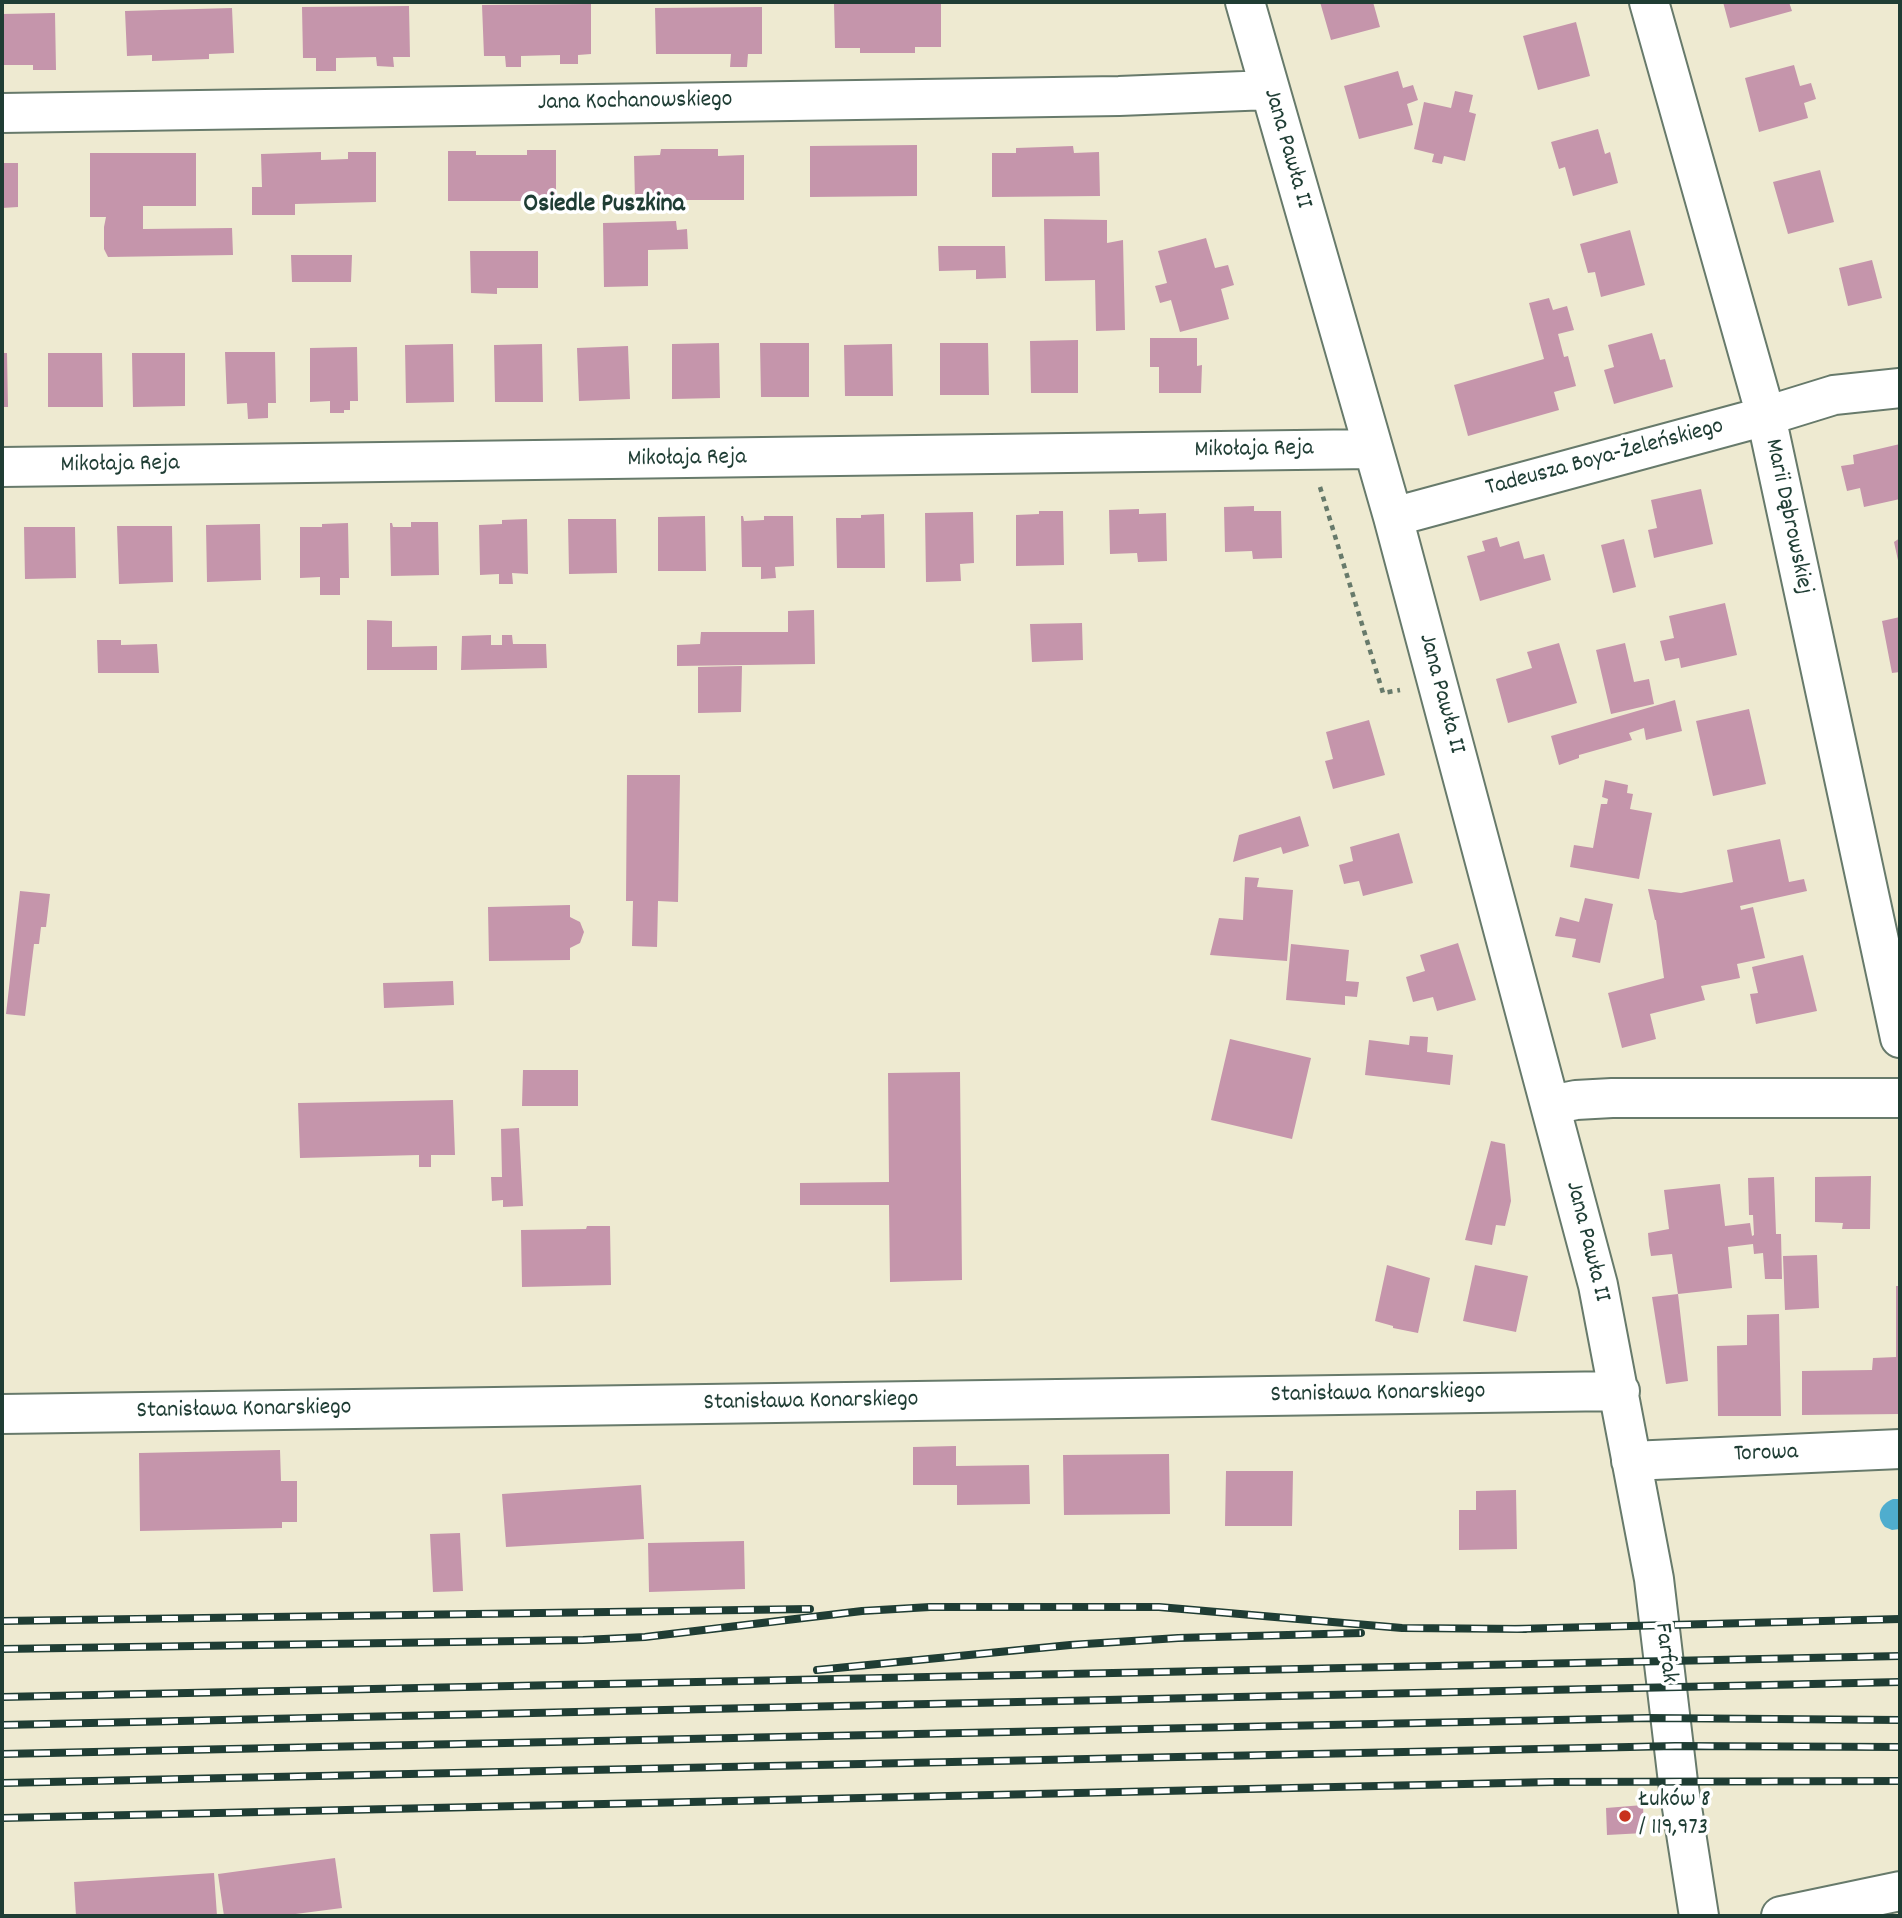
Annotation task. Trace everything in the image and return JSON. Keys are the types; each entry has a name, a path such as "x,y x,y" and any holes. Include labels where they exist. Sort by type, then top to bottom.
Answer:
{"street":[{"name":"Jana Pawła II","path":"1245,2 1393,517 1598,1285 1620,1391"},
{"name":"Marii Dąbrowskiej","path":"1649,2 1766,416 1900,1038"},
{"name":"Jana Kochanowskiego","path":"2,113 1119,96 1269,90"},
{"name":"Tadeusza Boya-Żeleńskiego","path":"1393,517 1766,416 1833,395 1900,387"},
{"name":"Mikołaja Reja","path":"2,467 1372,449"},
{"path":"1551,1105 1576,1100 1612,1098 1900,1098"},
{"name":"Stanisława Konarskiego","path":"2,1414 1620,1391"},
{"name":"Farfak","path":"1620,1391 1654,1579 1678,1782 1699,1916"},
{"name":"Torowa","path":"1631,1461 1900,1449"},
{"path":"1781,1916 1900,1891"}],"water":[{"path":"1893,1499 1900,1499 1900,1529 1892,1530 1882,1523 1880,1511"}],"building":[{"path":"1320,2 1373,2 1380,27 1331,40"},
{"path":"1723,2 1789,2 1792,11 1730,28"},
{"path":"941,3 941,47 915,47 915,53 860,53 860,48 835,48 834,4"},
{"path":"591,4 591,54 578,55 578,64 560,64 560,55 521,56 521,67 506,67 505,56 484,56 482,5"},
{"path":"409,6 410,57 393,57 394,67 377,66 376,57 336,58 336,71 316,71 316,58 303,58 302,7"},
{"path":"762,7 762,54 748,54 747,67 730,67 731,54 656,54 655,8"},
{"path":"232,8 234,53 209,54 209,59 152,61 152,55 127,56 125,11"},
{"path":"55,13 56,70 33,70 33,65 2,65 2,14"},
{"path":"1576,22 1590,76 1538,90 1523,36"},
{"path":"1794,65 1800,86 1811,83 1816,99 1804,103 1808,118 1759,132 1745,78"},
{"path":"1398,71 1403,88 1413,85 1418,100 1407,104 1413,125 1359,139 1344,86"},
{"path":"1455,91 1473,95 1469,112 1476,114 1465,161 1444,156 1442,164 1432,162 1434,154 1414,149 1424,102 1451,108"},
{"path":"1598,129 1605,154 1610,152 1618,183 1573,196 1565,167 1559,169 1551,142"},
{"path":"917,145 917,196 810,197 810,146"},
{"path":"1073,146 1074,153 1099,152 1100,196 992,197 992,153 1016,153 1016,148"},
{"path":"661,149 718,149 718,156 744,155 744,200 635,200 634,156 660,155"},
{"path":"527,150 556,150 556,201 448,201 448,151 476,151 476,155 527,155"},
{"path":"321,152 321,160 348,159 348,152 376,152 376,202 295,204 295,215 252,215 252,187 262,187 261,154"},
{"path":"90,153 196,153 196,206 143,206 143,229 232,228 233,255 108,257 104,249 106,217 90,217"},
{"path":"2,163 18,163 18,207 2,208"},
{"path":"1820,170 1834,222 1788,234 1773,182"},
{"path":"1044,219 1107,220 1107,243 1123,240 1125,330 1096,331 1095,280 1045,281"},
{"path":"676,221 677,230 687,229 688,249 648,250 648,286 604,287 603,223"},
{"path":"1630,230 1645,285 1601,297 1595,272 1588,273 1580,244"},
{"path":"1206,238 1215,268 1228,265 1234,285 1221,289 1229,319 1180,332 1171,300 1160,303 1155,286 1167,283 1158,251"},
{"path":"938,246 1005,246 1006,278 976,279 976,270 939,271"},
{"path":"470,251 538,251 538,288 497,288 497,294 471,293"},
{"path":"291,255 352,255 351,282 292,282"},
{"path":"1872,260 1882,298 1848,306 1839,268"},
{"path":"1549,298 1553,310 1567,306 1574,330 1558,334 1564,357 1568,356 1576,386 1554,392 1559,410 1468,436 1454,385 1544,359 1529,303"},
{"path":"1652,333 1660,360 1665,359 1673,387 1614,404 1604,370 1614,367 1608,345"},
{"path":"1150,338 1197,338 1197,366 1202,365 1201,393 1159,393 1159,367 1150,367"},
{"path":"1078,340 1078,393 1031,393 1030,341"},
{"path":"719,343 720,398 672,399 672,344"},
{"path":"760,343 809,343 809,397 761,397"},
{"path":"940,343 988,343 989,395 940,395"},
{"path":"453,344 454,402 406,403 405,345"},
{"path":"542,344 543,402 495,402 494,345"},
{"path":"892,344 893,396 845,396 844,345"},
{"path":"628,346 630,399 579,401 577,348"},
{"path":"357,347 358,401 350,401 350,410 344,410 344,413 330,413 330,401 310,402 310,348"},
{"path":"225,352 275,352 276,403 268,403 268,418 248,419 247,403 227,404"},
{"path":"2,353 7,353 8,407 2,407"},
{"path":"48,353 102,353 103,407 48,407"},
{"path":"132,353 185,353 185,406 133,407"},
{"path":"1900,444 1900,499 1864,507 1860,488 1847,491 1841,466 1854,464 1853,455"},
{"path":"1701,489 1713,544 1654,558 1648,530 1657,528 1651,500"},
{"path":"1254,506 1254,511 1281,511 1282,558 1253,559 1252,551 1225,552 1224,507"},
{"path":"1139,509 1139,514 1166,513 1167,561 1138,562 1137,553 1110,554 1109,510"},
{"path":"1039,511 1063,511 1064,565 1016,566 1016,515 1039,514"},
{"path":"973,512 974,563 960,564 961,581 926,582 925,513"},
{"path":"884,514 885,568 837,568 836,518"},
{"path":"705,516 706,571 658,571 658,517"},
{"path":"741,516 744,521 764,520 764,516 793,516 794,566 775,567 776,578 761,579 761,567 742,567"},
{"path":"527,519 528,574 512,573 513,584 499,584 499,574 480,575 479,525 502,524 502,520"},
{"path":"568,519 616,519 617,573 569,574"},
{"path":"411,522 438,522 439,575 391,576 390,523 393,527 411,527"},
{"path":"348,523 349,578 340,578 340,595 320,595 320,577 300,578 300,527"},
{"path":"260,524 261,580 207,582 206,525"},
{"path":"117,526 172,526 173,582 119,584"},
{"path":"24,527 75,527 76,578 25,579"},
{"path":"1497,537 1500,547 1519,541 1524,559 1544,554 1551,580 1480,601 1467,556 1485,551 1482,541"},
{"path":"1900,538 1900,565 1899,565 1894,542"},
{"path":"1624,539 1636,587 1613,593 1601,545"},
{"path":"1725,603 1737,655 1681,668 1679,658 1665,661 1660,641 1674,638 1669,616"},
{"path":"814,610 815,664 677,666 677,645 700,644 701,632 788,632 788,611"},
{"path":"1900,617 1900,672 1892,673 1882,621"},
{"path":"367,620 392,621 392,647 437,646 437,670 367,670"},
{"path":"1082,623 1083,660 1032,662 1030,624"},
{"path":"491,635 491,645 502,645 502,635 512,635 513,644 546,644 547,668 461,670 462,636"},
{"path":"97,640 121,640 121,645 157,644 159,673 98,673"},
{"path":"1559,643 1577,703 1508,723 1496,679 1532,668 1527,652"},
{"path":"1625,643 1634,682 1649,679 1654,704 1611,714 1596,650"},
{"path":"742,666 741,712 698,713 698,667"},
{"path":"1675,700 1682,731 1646,740 1644,728 1629,733 1632,740 1579,755 1579,758 1559,765 1551,736"},
{"path":"1749,709 1766,784 1713,796 1696,721"},
{"path":"1369,720 1385,775 1333,789 1325,761 1333,759 1326,732"},
{"path":"627,775 680,775 678,902 658,901 657,947 632,946 633,901 626,901"},
{"path":"1605,780 1628,785 1627,793 1633,794 1630,809 1652,813 1639,879 1570,867 1574,845 1593,848 1601,804 1607,804 1608,799 1602,797"},
{"path":"1300,816 1309,846 1283,854 1281,847 1233,862 1239,835"},
{"path":"1399,833 1413,883 1363,896 1359,881 1344,884 1339,865 1353,861 1350,847"},
{"path":"1780,839 1789,882 1804,879 1807,891 1740,906 1741,910 1753,907 1765,958 1737,964 1740,978 1701,986 1705,1000 1650,1014 1656,1039 1622,1048 1608,993 1664,978 1656,920 1648,889 1681,893 1733,882 1727,850"},
{"path":"1245,877 1259,878 1257,887 1293,890 1287,961 1210,955 1219,918 1243,920"},
{"path":"20,891 50,894 46,927 41,927 39,944 34,944 25,1016 6,1014"},
{"path":"1585,898 1613,904 1600,963 1572,957 1576,939 1555,936 1560,917 1579,922"},
{"path":"570,905 570,917 580,922 584,932 580,943 570,948 570,960 489,961 488,907"},
{"path":"1458,943 1476,1000 1437,1011 1433,997 1413,1002 1406,977 1425,971 1420,955"},
{"path":"1291,944 1349,950 1346,981 1359,982 1357,997 1345,996 1345,1005 1286,1000"},
{"path":"1803,955 1817,1011 1756,1024 1750,994 1758,993 1752,967"},
{"path":"453,981 454,1005 384,1008 383,983"},
{"path":"1410,1036 1428,1037 1427,1052 1453,1055 1450,1085 1365,1075 1369,1040 1409,1045"},
{"path":"1230,1039 1311,1058 1292,1139 1211,1120"},
{"path":"523,1070 578,1070 578,1106 522,1106"},
{"path":"960,1072 962,1280 890,1282 889,1205 800,1205 800,1183 889,1182 888,1073"},
{"path":"453,1100 455,1155 431,1155 431,1167 419,1167 419,1155 300,1158 298,1103"},
{"path":"519,1128 523,1206 503,1207 503,1200 492,1201 491,1177 502,1177 501,1129"},
{"path":"1491,1141 1505,1144 1511,1201 1505,1226 1496,1225 1492,1245 1465,1240"},
{"path":"1871,1176 1870,1229 1842,1229 1843,1223 1815,1222 1815,1177"},
{"path":"1774,1177 1776,1234 1781,1234 1782,1279 1765,1279 1763,1253 1754,1254 1753,1244 1728,1247 1732,1288 1678,1294 1672,1254 1651,1256 1649,1245 1648,1233 1669,1229 1664,1190 1720,1184 1725,1226 1750,1223 1752,1236 1753,1215 1749,1215 1748,1178"},
{"path":"587,1226 610,1226 611,1285 522,1287 521,1230 586,1229"},
{"path":"1817,1255 1819,1308 1785,1310 1783,1256"},
{"path":"1387,1265 1430,1278 1418,1333 1375,1321"},
{"path":"1475,1265 1528,1276 1516,1332 1463,1321"},
{"path":"1896,1286 1900,1286 1900,1414 1802,1415 1802,1371 1872,1370 1873,1358 1896,1357"},
{"path":"1678,1294 1688,1381 1666,1384 1652,1297"},
{"path":"1779,1314 1781,1416 1718,1416 1717,1346 1747,1345 1747,1315"},
{"path":"956,1446 956,1466 1029,1465 1030,1504 957,1505 957,1485 913,1485 913,1447"},
{"path":"280,1450 281,1481 297,1481 297,1522 282,1522 282,1528 140,1531 139,1453"},
{"path":"1169,1454 1170,1514 1064,1515 1063,1455"},
{"path":"1226,1471 1293,1471 1292,1526 1225,1526"},
{"path":"641,1485 644,1539 506,1547 502,1494"},
{"path":"1516,1490 1517,1549 1459,1550 1459,1510 1476,1510 1476,1491"},
{"path":"460,1533 463,1591 433,1592 430,1534"},
{"path":"744,1541 745,1589 649,1592 648,1543"},
{"name":"Łuków 8 / 119,973","path":"1643,1805 1644,1833 1607,1835 1606,1808"},
{"path":"335,1858 342,1908 280,1916 224,1916 218,1874"},
{"path":"214,1873 217,1916 76,1916 74,1882"}],"railway":[{"path":"2,1649 583,1640 645,1637 862,1611 930,1607 1159,1607 1402,1628 1526,1629"},
{"path":"2,1621 810,1609"},
{"path":"1515,1629 1900,1619"},
{"path":"817,1670 1070,1645 1178,1638 1361,1633"},
{"path":"2,1697 1900,1656"},
{"path":"2,1725 1900,1682"},
{"path":"2,1754 1648,1718 1900,1720"},
{"path":"2,1783 1675,1746 1900,1747"},
{"path":"2,1818 1550,1782 1900,1781"}],"place":[{"name":"Łuków 8 / 119,973","path":"1625,1816"}],"district":[{"name":"Osiedle Puszkina","path":"604,206"}]}
